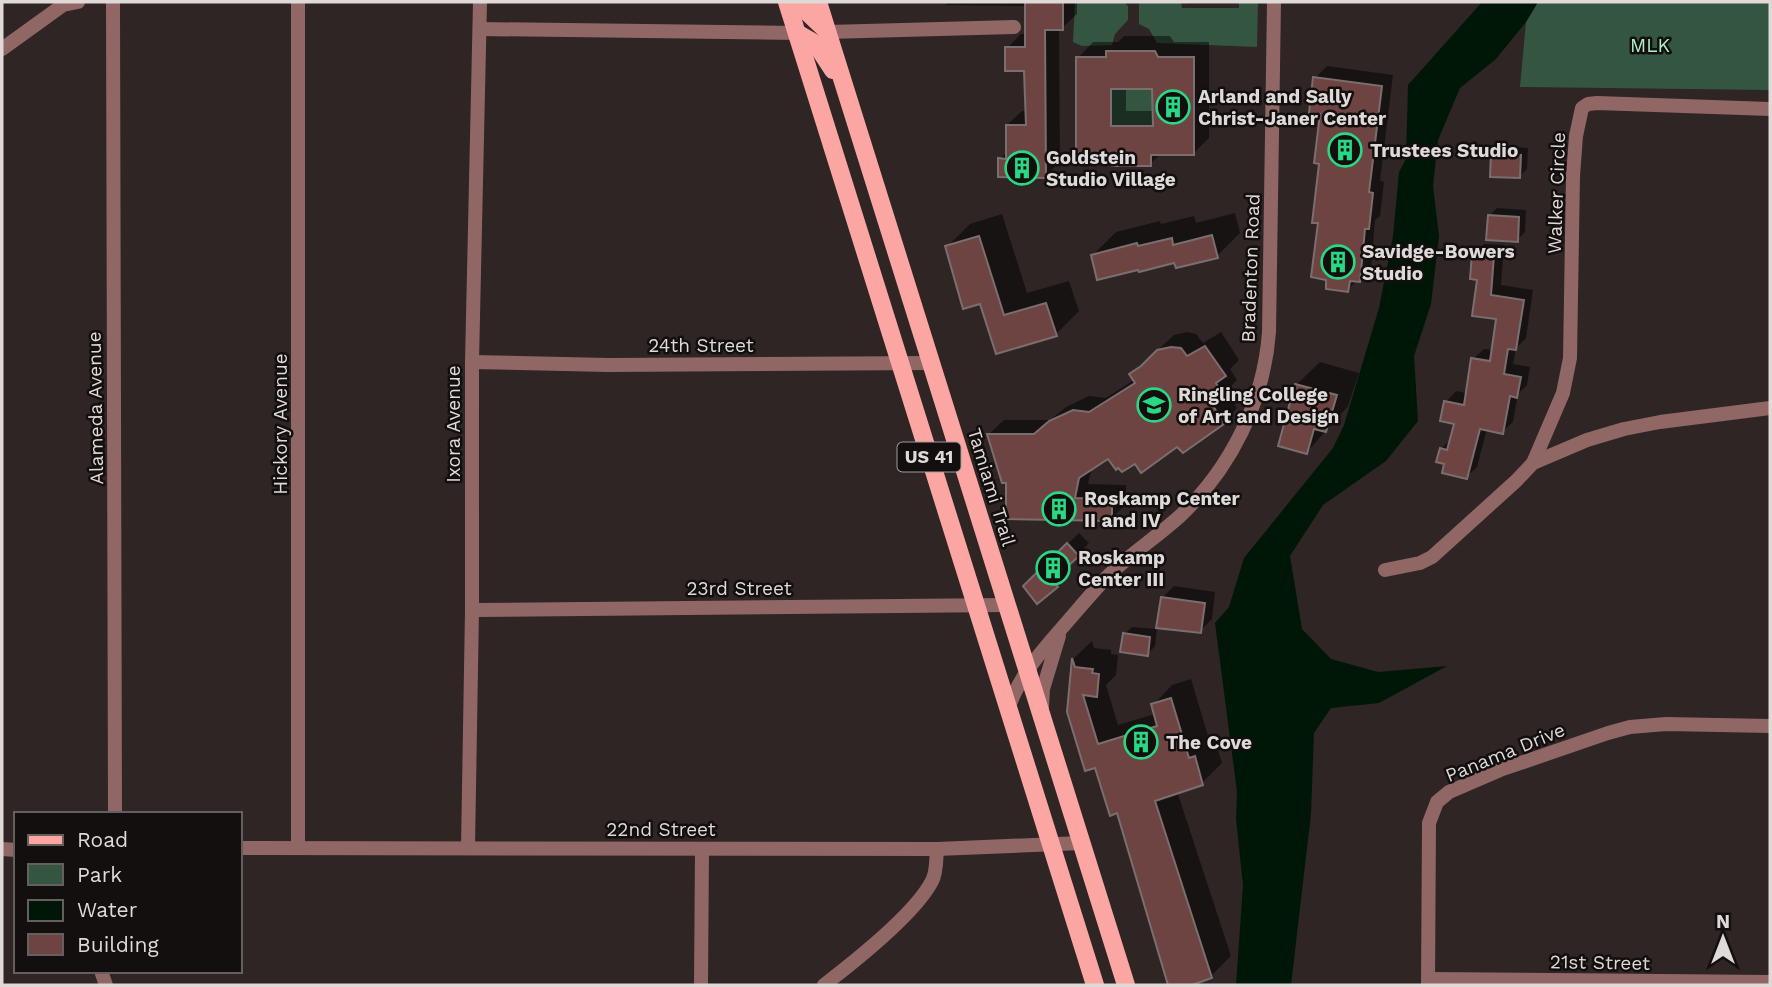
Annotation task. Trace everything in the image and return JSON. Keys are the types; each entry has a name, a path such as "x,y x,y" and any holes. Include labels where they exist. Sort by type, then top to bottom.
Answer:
{"main road":[{"name":"US 41","path":"787,2 1095,985"},
{"path":"800,2 828,32"},
{"name":"Tamiami Trail","path":"818,2 1126,985"},
{"path":"797,33 816,44 845,87"}],"street":[{"path":"2,49 63,5 78,2"},
{"name":"Alameda Avenue","path":"113,2 115,812"},
{"name":"Hickory Avenue","path":"298,2 298,847"},
{"name":"Ixora Avenue","path":"468,847 472,362 480,2"},
{"name":"Bradenton Road","path":"1008,709 1014,690 1026,670 1109,575 1180,516 1201,494 1236,444 1258,393 1269,332 1274,2"},
{"path":"828,32 1014,27"},
{"path":"480,29 797,33"},
{"name":"Walker Circle","path":"1385,570 1420,563 1432,557 1517,481 1533,463 1563,393 1570,358 1573,176 1576,136 1582,108 1597,103 1770,109"},
{"name":"24th Street","path":"472,362 608,365 931,363"},
{"name":"Walker Circle","path":"1533,463 1587,440 1624,429 1770,408"},
{"name":"23rd Street","path":"472,610 1007,605"},
{"name":"Bradenton Road","path":"1041,716 1044,682 1063,627"},
{"name":"Panama Drive","path":"1429,982 1429,823 1437,803 1449,792 1500,771 1630,727 1666,724 1770,726"},
{"name":"22nd Street","path":"242,848 937,849 1081,843"},
{"path":"701,985 702,849"},
{"path":"824,985 855,961 922,896 933,880 937,849"},
{"name":"21st Street","path":"1429,982 1770,982"}],"green space":[{"path":"1075,2 1124,2 1128,6 1128,20 1115,34 1112,45 1082,46 1073,42"},
{"path":"1139,2 1181,2 1182,8 1239,8 1239,2 1258,2 1257,47 1157,43 1149,29 1139,24"},
{"name":"MLK","path":"1538,2 1770,2 1770,90 1520,87 1526,22"},
{"path":"1111,89 1152,89 1153,126 1111,126"}],"water":[{"path":"1482,2 1538,2 1526,22 1496,59 1460,88 1438,140 1433,186 1439,236 1431,304 1414,356 1418,421 1386,461 1323,505 1290,556 1302,629 1331,659 1378,672 1447,666 1379,703 1331,708 1314,733 1311,814 1291,985 1236,985 1243,885 1236,819 1237,792 1215,623 1229,607 1244,558 1333,448 1344,425 1379,308 1393,236 1399,172 1406,159 1408,85"}],"building":[{"path":"1025,2 1063,2 1063,30 1045,30 1046,178 998,177 998,158 1006,159 1006,125 1026,125 1024,71 1005,71 1005,47 1025,47"},
{"name":"Arland and Sally Christ-Janer Center","path":"1106,51 1155,51 1158,57 1194,57 1194,155 1151,155 1151,166 1112,166 1112,153 1076,153 1076,57 1106,57","holes":["1111,89 1152,89 1153,126 1111,126"]},
{"path":"1313,77 1382,86 1369,192 1373,193 1369,229 1365,229 1360,282 1350,281 1348,292 1326,289 1326,280 1311,277 1318,223 1312,223 1319,164 1314,163 1320,114 1309,113"},
{"path":"1491,153 1521,155 1520,178 1490,177"},
{"path":"1488,215 1519,217 1518,242 1486,240"},
{"path":"1212,235 1218,258 1176,268 1174,263 1097,280 1091,255 1137,243 1138,246 1172,238 1173,245"},
{"path":"979,236 1004,315 1046,303 1057,336 996,354 980,304 963,309 945,246"},
{"path":"1472,254 1494,255 1491,295 1524,300 1516,350 1508,349 1504,374 1521,377 1517,398 1510,396 1503,434 1480,429 1467,479 1442,473 1444,464 1436,462 1440,448 1447,450 1454,424 1440,421 1444,401 1464,405 1471,358 1490,361 1496,319 1472,316 1477,280 1470,279"},
{"path":"1205,346 1226,376 1216,383 1223,396 1212,404 1224,424 1183,453 1177,447 1141,473 1135,464 1122,472 1118,468 1116,470 1108,459 1079,478 1075,498 1112,499 1112,521 1006,519 1006,483 1002,483 987,434 1034,434 1049,421 1073,410 1089,412 1135,383 1129,374 1157,350 1181,348 1187,356"},
{"path":"1295,384 1337,395 1326,432 1314,429 1307,454 1278,446"},
{"name":"Roskamp Center III","path":"1067,543 1079,556 1052,581 1058,587 1037,604 1023,586"},
{"path":"1161,597 1205,603 1201,633 1156,628"},
{"path":"1123,633 1150,637 1148,656 1120,652"},
{"path":"1072,658 1075,667 1093,669 1092,673 1099,674 1097,697 1083,695 1098,744 1157,726 1151,704 1171,698 1189,758 1195,756 1203,785 1155,801 1212,978 1192,985 1168,985 1117,813 1110,816 1095,768 1085,771 1067,712"}],"place":[{"name":"Arland and Sally Christ-Janer Center","path":"1173,107"},
{"name":"Trustees Studio","path":"1345,150"},
{"name":"Goldstein Studio Village","path":"1022,168"},
{"name":"Savidge-Bowers Studio","path":"1338,262"},
{"name":"Ringling College of Art and Design","path":"1154,405"},
{"name":"Roskamp Center II and IV","path":"1059,509"},
{"name":"Roskamp Center III","path":"1053,568"},
{"name":"The Cove","path":"1141,742"}]}
